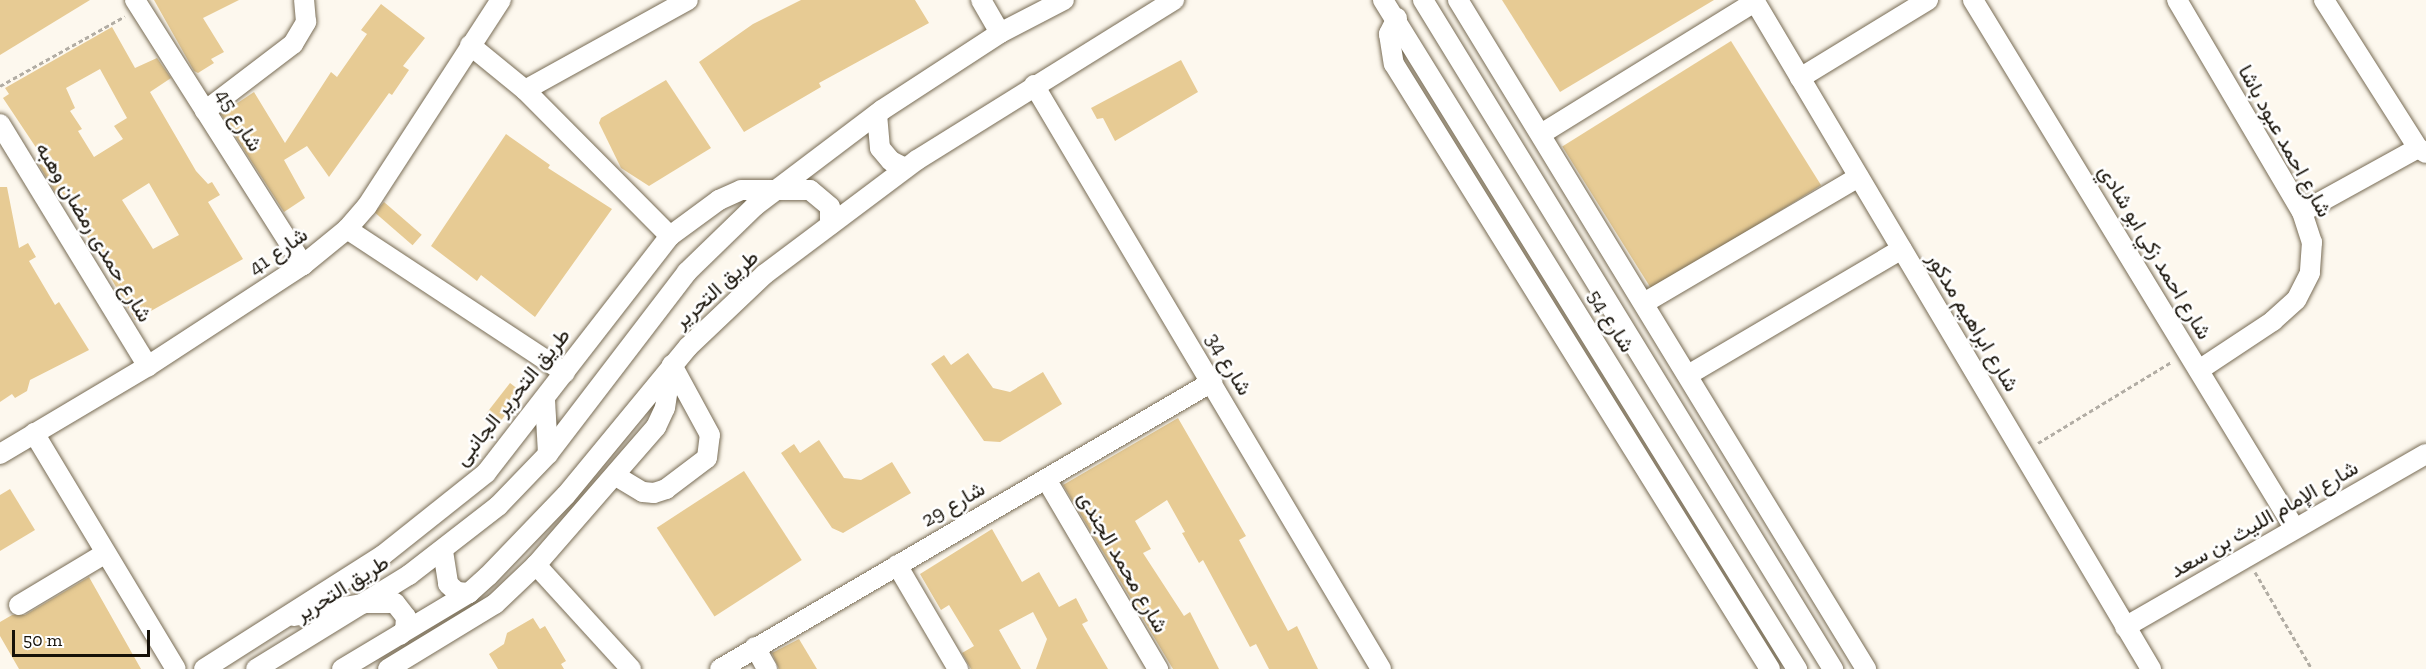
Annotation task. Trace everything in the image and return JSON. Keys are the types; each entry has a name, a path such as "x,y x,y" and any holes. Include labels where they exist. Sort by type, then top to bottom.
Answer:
{"street":[{"path":"205,111 293,44 306,22 304,0"},
{"name":"شارع 41","path":"0,454 148,366 303,265 347,229 366,206 501,0"},
{"path":"525,90 688,0"},
{"path":"981,0 1000,33"},
{"name":"طريق التحرير","path":"256,669 367,603 443,551 498,506 548,454 687,272 778,188 877,114 1000,33 1064,0"},
{"name":"طريق التحرير","path":"342,669 469,593 527,540 672,365 765,274 905,168 1034,85 1174,0"},
{"name":"شارع 54","path":"1383,0 1397,18 1797,669"},
{"name":"شارع 54","path":"1423,0 1833,669"},
{"path":"1458,0 1572,183 1866,669"},
{"path":"1800,78 1928,0"},
{"name":"شارع احمد زكي ابو شادي","path":"1973,0 2295,529"},
{"name":"شارع احمد عبود باشا","path":"2177,0 2302,212 2312,242 2310,273 2296,300 2272,321 2199,370"},
{"path":"2302,212 2422,150 2324,0"},
{"path":"1541,134 1755,1"},
{"name":"شارع ابراهيم مدكور","path":"1755,1 2151,669"},
{"name":"شارع 45","path":"137,4 303,265"},
{"path":"1397,18 1389,34 1395,64 1770,669"},
{"path":"470,45 525,90 670,236"},
{"name":"شارع 34","path":"1034,85 1381,669"},
{"path":"877,114 880,148 891,161 905,168"},
{"name":"شارع حمدى رمضان وهبه","path":"0,124 148,366"},
{"path":"1644,303 1859,177"},
{"path":"1546,199 1572,183"},
{"name":"طريق التحرير الجانبى","path":"204,669 383,555 486,473 545,400 670,236 734,192 778,188 818,194 830,207 830,225"},
{"path":"347,229 564,374"},
{"path":"1688,375 1902,249"},
{"path":"616,476 643,492 654,493 666,489 707,458 710,435 672,365"},
{"path":"388,669 495,604 536,565 616,476 662,417 672,365"},
{"name":"شارع 29","path":"720,669 754,647 1212,382"},
{"path":"545,400 548,454"},
{"path":"1680,417 1705,402"},
{"path":"34,433 176,669"},
{"name":"شارع الإمام الليث بن سعد","path":"2126,627 2426,454"},
{"name":"شارع محمد الجندى","path":"1046,478 1158,669"},
{"path":"443,551 448,584 457,592 469,593"},
{"path":"20,605 106,553"},
{"path":"536,565 631,669"},
{"path":"897,565 958,669"},
{"path":"282,618 367,603 400,607 407,624 400,635"},
{"path":"754,647 767,669"}],"path":[{"path":"0,86 137,4"},
{"path":"2022,453 2188,352"},
{"path":"2246,557 2312,669"}],"building":[{"path":"0,0 90,0 0,55"},
{"path":"154,0 239,0 203,18 224,52 211,59 214,63 198,73 194,71"},
{"path":"801,0 915,0 929,23 819,83 821,87 744,132 699,62 753,24"},
{"path":"1502,0 1714,0 1560,92"},
{"path":"381,4 425,38 403,66 409,70 392,95 389,93 329,177 307,146 284,160 305,198 284,212 221,114 254,92 285,143 331,72 337,77 367,34 361,30"},
{"path":"112,27 135,68 157,58 171,78 150,92 196,171 208,184 212,182 220,195 208,202 243,259 135,320 60,189 55,192 39,165 45,161 3,98 9,94 5,88","holes":["100,69 127,118 114,126 123,139 94,157 78,131 82,129 70,111 75,108 66,88","149,183 179,235 153,249 122,200"]},
{"path":"1731,41 1821,185 1652,291 1562,146"},
{"path":"1181,60 1198,92 1115,141 1103,118 1097,119 1091,108"},
{"path":"666,80 711,148 649,186 621,168 599,123 601,118"},
{"path":"506,134 550,165 548,168 612,209 535,317 481,275 477,281 431,246"},
{"path":"0,187 7,187 19,248 28,243 36,257 29,261 55,305 59,302 89,350 30,380 27,391 15,398 12,394 0,402"},
{"path":"384,202 422,235 413,245 375,213"},
{"path":"968,353 993,388 1010,392 1043,372 1062,404 1000,442 984,441 931,364 944,355 951,365"},
{"path":"510,383 523,393 496,427 484,417"},
{"path":"1178,418 1246,536 1239,540 1288,631 1297,626 1318,669 1269,669 1256,644 1250,647 1203,560 1199,563 1167,500 1135,521 1151,549 1143,553 1184,616 1190,612 1219,669 1173,669 1063,485"},
{"path":"819,440 844,478 861,480 892,462 911,493 843,533 832,528 781,453 794,444 800,453"},
{"path":"744,471 802,560 715,617 657,528"},
{"path":"10,489 35,530 0,551 0,495"},
{"path":"992,529 1022,582 1039,572 1059,607 1076,598 1088,621 1082,624 1108,669 1036,669 1047,639 1033,612 999,630 1021,669 971,669 962,653 974,646 949,605 941,610 920,574"},
{"path":"89,577 141,669 19,669 0,636 0,622 12,615 25,615"},
{"path":"533,618 540,629 545,626 566,661 561,664 564,669 498,669 489,654 504,644 507,633"},
{"path":"799,639 817,669 779,669 772,653"}]}
